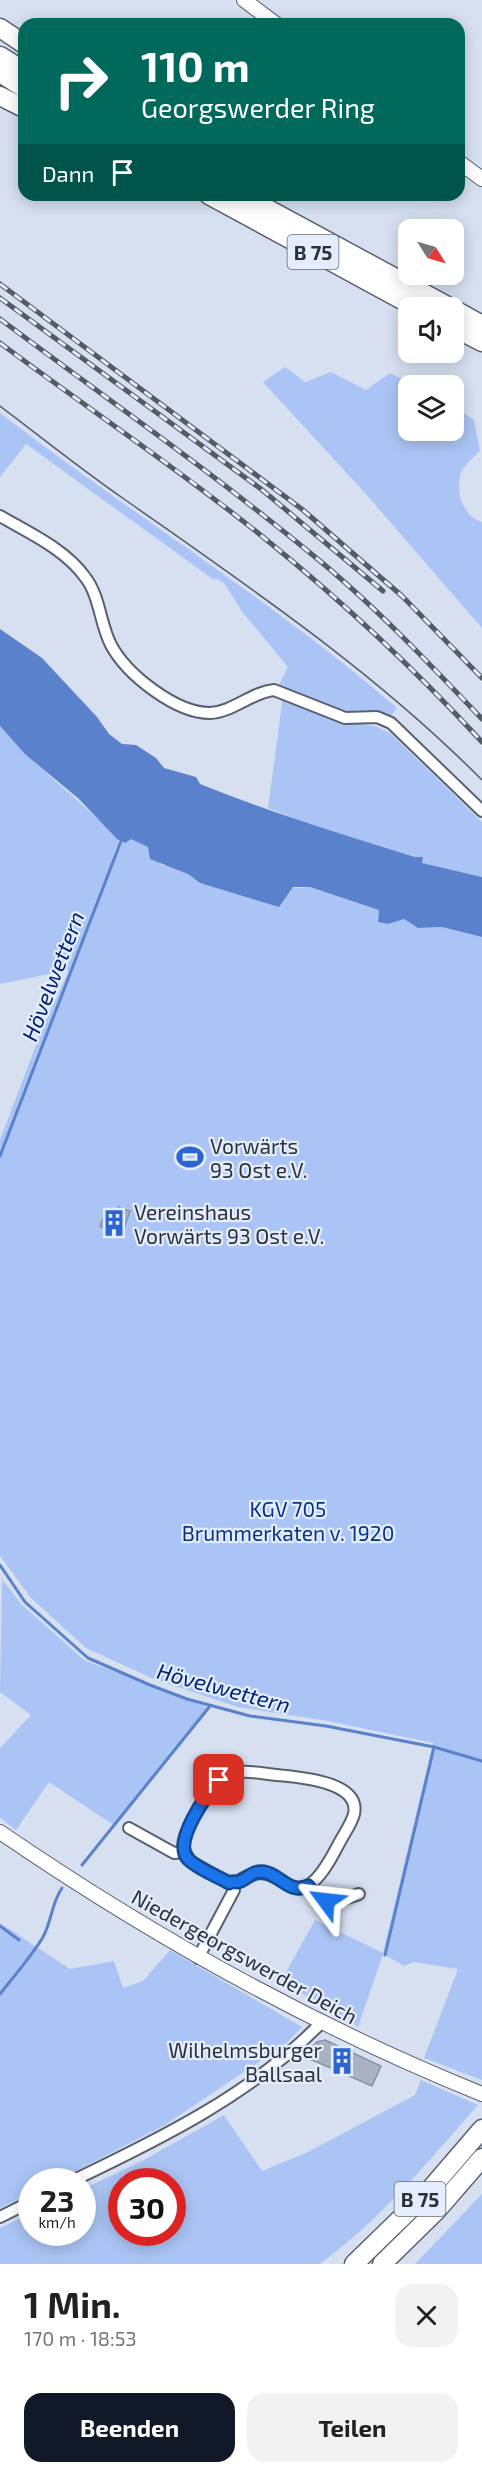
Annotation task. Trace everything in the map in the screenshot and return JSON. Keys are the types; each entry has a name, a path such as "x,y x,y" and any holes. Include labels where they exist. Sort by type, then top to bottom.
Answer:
{"highway":[{"path":"0,28 18,40"},
{"path":"0,56 18,67"},
{"path":"0,73 18,84"},
{"path":"0,96 18,105"},
{"name":"B 75","path":"220,201 398,298"},
{"name":"B 75","path":"253,201 432,297"},
{"name":"B 75","path":"464,315 482,325"},
{"path":"464,333 482,342"},
{"name":"B 75","path":"354,2264 419,2201 482,2129"},
{"name":"B 75","path":"382,2264 437,2210 482,2158"}],"street":[{"path":"244,0 268,18"},
{"path":"465,166 482,179"},
{"path":"0,516 65,556 82,573 93,590 111,645 129,669 159,694 210,713 220,711 262,692 274,690 345,718 376,717 385,720 406,735 482,811"},
{"path":"198,1958 233,1885 261,1872 291,1888 299,1889 308,1886 320,1873 354,1813 354,1804 350,1798 318,1780 247,1772 228,1774 212,1788 192,1822 184,1840 184,1852 190,1861 233,1885"},
{"path":"129,1828 174,1853 184,1852"},
{"name":"Niedergeorgswerder Deich","path":"0,1832 103,1901 198,1958 321,2023 482,2094"},
{"path":"308,1886 317,1897 326,1901 336,1902 359,1894"},
{"path":"96,2169 150,2143 231,2095 280,2061 321,2023"},
{"path":"0,2217 18,2208"}],"green space":[{"path":"285,367 305,382 331,372 366,390 390,373 398,377 398,441 464,441 464,413 474,420 480,451 462,470 459,488 465,509 475,519 482,522 482,628 365,493 263,382"},
{"path":"0,413 301,631 397,708 390,717 382,714 341,714 279,685 288,667 243,613 224,583 216,578 214,580 26,444 0,477"},
{"path":"283,696 347,722 375,726 390,733 482,822 482,877 422,863 423,857 415,857 329,832 268,808"},
{"name":"KGV 705 Brummerkaten v. 1920","path":"0,726 53,779 114,833 119,840 111,862 122,842 131,838 148,847 162,866 168,864 200,883 238,893 310,887 380,910 378,922 388,924 404,919 418,928 442,927 482,937 482,2080 424,2058 458,1969 414,1962 404,1966 383,1954 358,2027 327,2006 280,1983 315,1920 383,1953 433,1743 328,1721 238,1707 154,1679 86,1648 31,1598 0,1556 0,1140 41,1032 69,970 0,984"},
{"path":"2,1579 21,1604 84,1660 210,1708 115,1826 49,1782 16,1830 0,1818 0,1748 31,1715 0,1692"},
{"path":"0,1923 70,1969 114,1961 123,1988 143,1981 170,1950 302,2027 284,2045 165,2125 81,2168 18,2168 18,2199 0,2208"},
{"path":"421,2080 478,2105 383,2209 320,2264 0,2264 0,2228 18,2219 18,2246 96,2246 96,2183 108,2177 108,2246 186,2246 186,2168 127,2168 224,2115 262,2171 308,2152 415,2095"},
{"path":"482,2194 482,2264 415,2264"}],"shaded area":[{"path":"0,629 42,658 97,717 109,734 122,744 136,745 156,758 164,768 196,777 200,784 281,814 415,857 423,857 422,863 482,877 482,937 442,927 418,928 404,919 388,924 378,922 379,910 310,887 293,887 279,907 200,883 188,874 150,859 148,847 131,839 125,843 117,839 79,799 25,754 0,726"}],"building":[{"name":"Vereinshaus Vorwärts 93 Ost e.V.","path":"118,1207 130,1211 122,1234 100,1226 104,1216 113,1219"},
{"name":"Wilhelmsburger Ballsaal","path":"325,2040 381,2066 372,2086 303,2056 317,2042"}],"waterway":[{"name":"Hövelwettern","path":"0,1156 121,841"},
{"name":"Hövelwettern","path":"0,1565 25,1602 88,1658 150,1685 187,1699 250,1716 326,1726 434,1747 482,1761"},
{"path":"82,1865 210,1706"},
{"path":"385,1955 434,1747"},
{"path":"0,1994 43,1937 62,1888"},
{"path":"0,1926 19,1940"}],"tram line":[{"path":"0,406 93,477 264,598 354,666 441,740 482,780"}],"railway":[{"path":"0,284 303,510 402,596 482,678"},
{"path":"0,298 261,489 383,591"},
{"path":"0,319 194,463 332,571 419,654 482,719"},
{"path":"0,343 199,487 292,561 404,661 482,742"}],"place":[{"name":"Vorwärts 93 Ost e.V.","path":"190,1157"},
{"name":"Vereinshaus Vorwärts 93 Ost e.V.","path":"114,1223"},
{"name":"Wilhelmsburger Ballsaal","path":"342,2061"}],"route":[{"path":"219,1780 192,1822 183,1843 184,1852 190,1861 229,1883 233,1880 237,1882 256,1872 265,1872 291,1888 299,1889 308,1886 317,1897 326,1901"}]}
